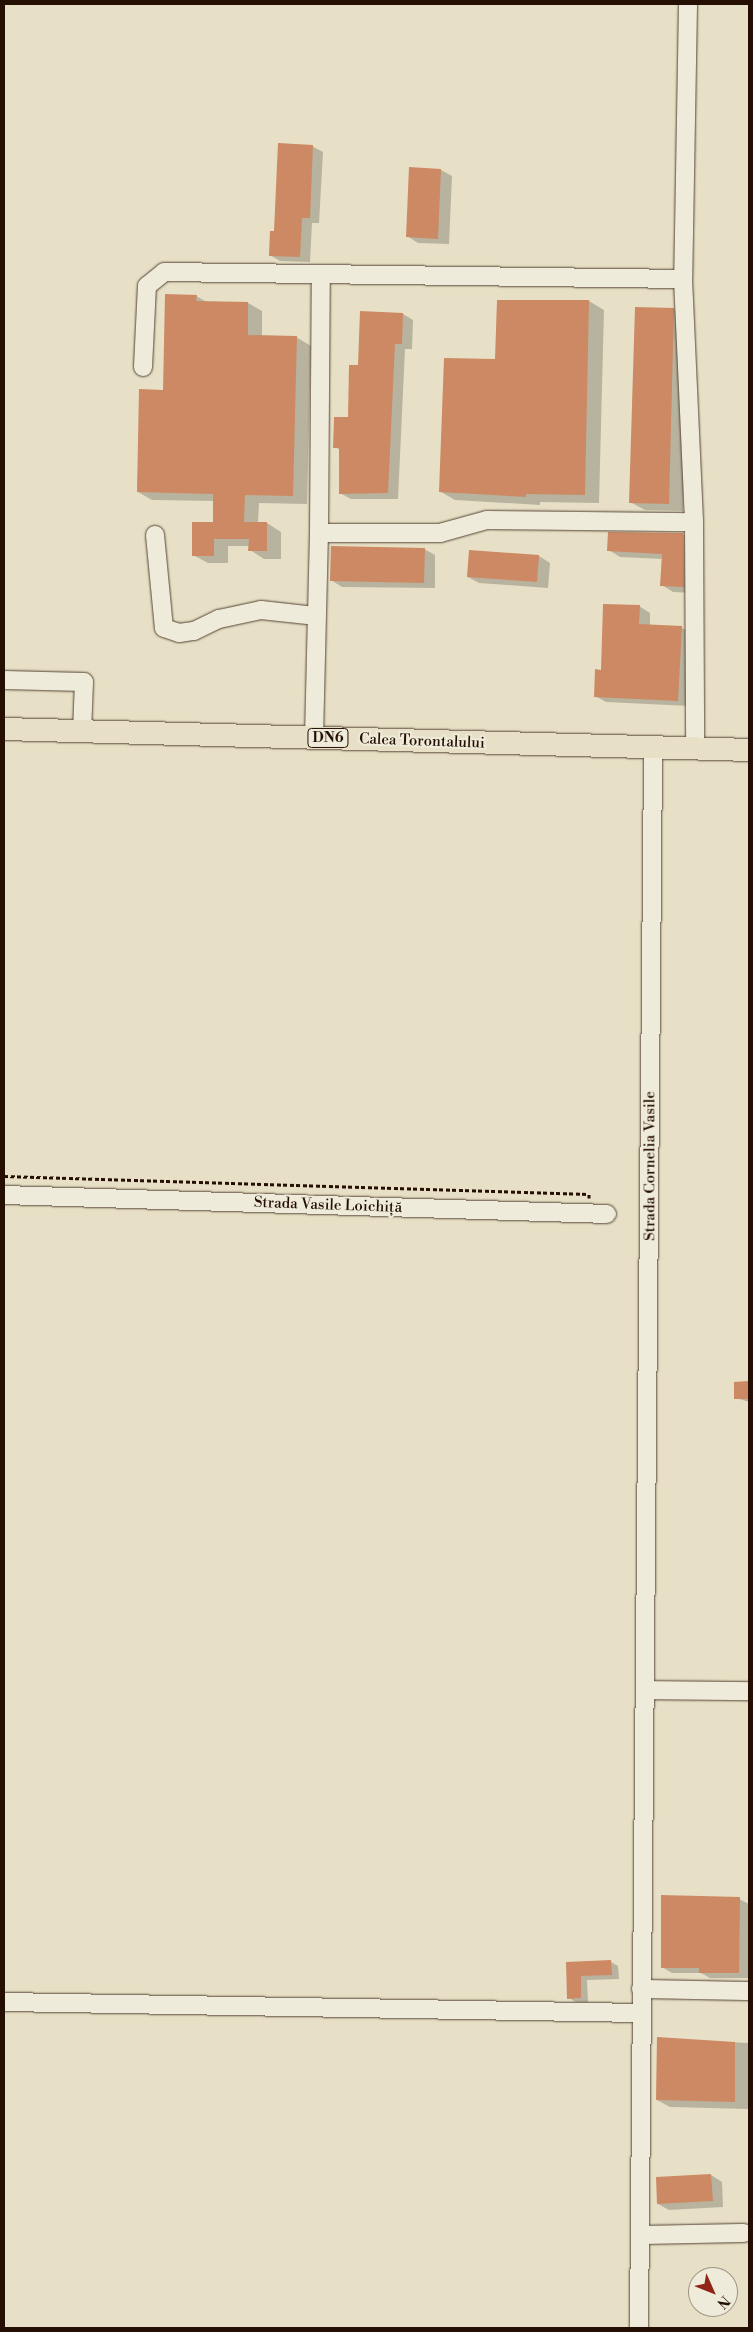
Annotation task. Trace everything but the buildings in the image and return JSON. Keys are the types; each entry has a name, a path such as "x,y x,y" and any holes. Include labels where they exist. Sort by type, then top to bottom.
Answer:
{"main road":[{"name":"Calea Torontalului","path":"4,729 749,750"}],"street":[{"path":"688,4 683,279 694,522 695,747"},
{"path":"143,367 147,286 164,272 683,279"},
{"path":"314,737 315,616 319,533 321,274"},
{"path":"319,533 440,533 487,520 694,522"},
{"path":"155,535 164,628 179,633 194,631 219,619 261,610 315,616"},
{"path":"4,680 84,682 82,731"},
{"name":"Strada Cornelia Vasile","path":"639,2328 653,748"},
{"name":"Strada Vasile Loichiță","path":"4,1195 607,1214"},
{"path":"645,1690 749,1691"},
{"path":"641,1989 749,1991"},
{"path":"4,2002 642,2013"},
{"path":"640,2235 744,2233"}]}
